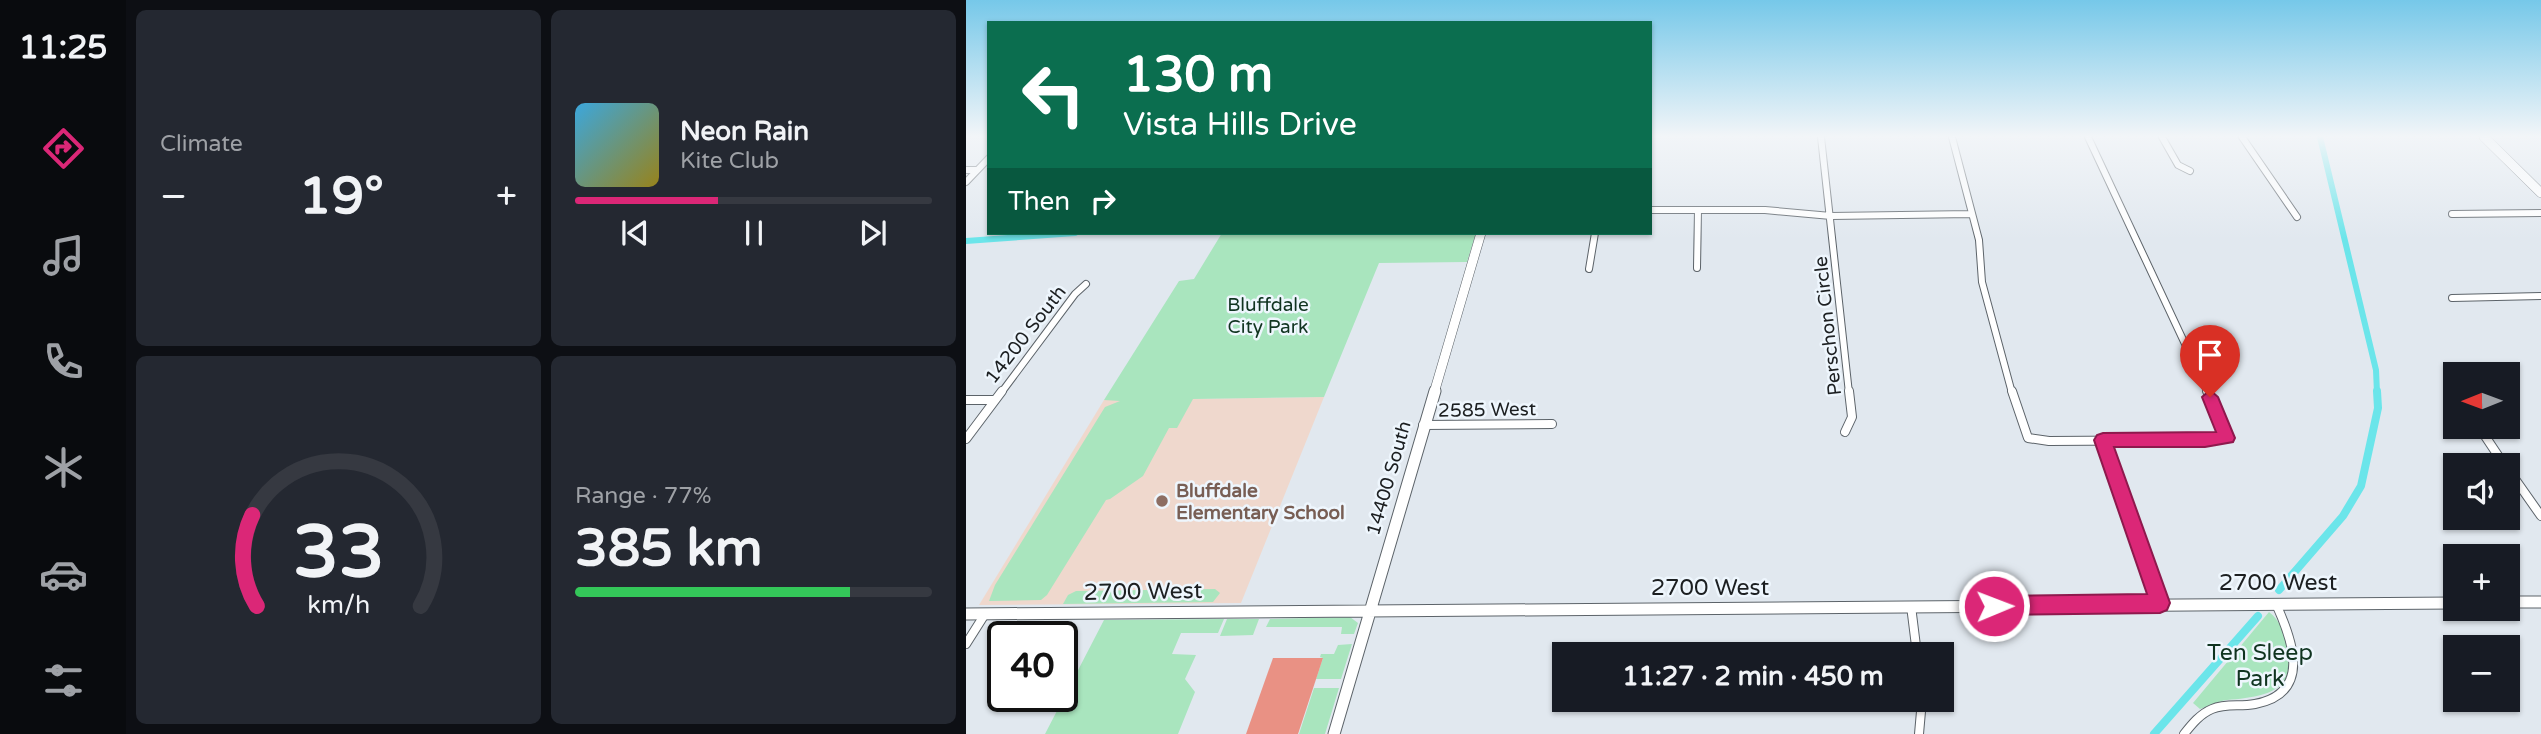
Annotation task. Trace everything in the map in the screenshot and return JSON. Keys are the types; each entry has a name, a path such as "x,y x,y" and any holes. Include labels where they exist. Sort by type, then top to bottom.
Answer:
{"street":[{"name":"Perschon Circle","path":"1826,171 1852,416 1845,432"},
{"path":"1961,171 1979,240 1982,282 2020,421 2028,438 2227,438 2224,426 2105,171"},
{"path":"2266,171 2297,217"},
{"path":"2519,171 2541,193"},
{"path":"1652,210 1765,210 1797,215 1832,216 1971,214"},
{"path":"1697,268 1698,210"},
{"path":"2452,214 2541,213"},
{"name":"14400 South","path":"1334,734 1480,235"},
{"path":"1589,269 1595,235"},
{"name":"14200 South","path":"966,439 1075,294 1086,284"},
{"path":"2452,298 2541,296"},
{"path":"966,400 994,400"},
{"name":"2585 West","path":"1423,425 1552,424"},
{"path":"2103,440 2160,603"},
{"path":"2520,486 2541,516"},
{"path":"2520,602 2541,602"},
{"name":"2700 West","path":"966,614 2160,603 2443,603"},
{"path":"2184,734 2203,713 2213,708 2265,702 2285,689 2291,679 2295,656 2289,633 2276,603"},
{"path":"1911,607 1915,642"},
{"path":"966,644 985,614"},
{"path":"1919,734 1922,712"}],"shaded area":[{"name":"Bluffdale Elementary School","path":"1324,397 1241,603 979,605 1104,400"}],"green space":[{"name":"Bluffdale City Park","path":"1221,235 1475,235 1467,262 1379,263 1324,397 1193,399 1177,428 1169,428 1143,476 1106,500 1047,595 1041,600 989,601 995,585 1105,407 1120,401 1104,400 1179,281 1194,279"},
{"path":"1215,589 1220,593 1213,602 1063,604 1068,595 1076,591"},
{"name":"Ten Sleep Park","path":"2269,612 2280,624 2289,650 2290,665 2282,684 2263,694 2224,701 2200,709 2193,703"},
{"path":"1350,617 1358,623 1354,634 1341,634 1342,627 1266,627 1270,619"},
{"path":"1224,619 1218,633 1181,633 1172,654 1196,655 1185,679 1195,692 1178,734 1045,734 1056,712 1078,712 1078,670 1104,620"},
{"path":"1227,619 1259,619 1253,635 1220,636"},
{"path":"1352,644 1341,679 1316,679 1323,658 1320,657 1321,654 1334,654 1338,645"},
{"path":"1314,688 1339,688 1325,734 1299,734"}],"building":[{"path":"1273,658 1323,658 1298,734 1246,734"}],"waterway":[{"path":"2328,171 2376,370 2377,393"},
{"path":"966,241 1048,235"},
{"path":"2279,590 2343,516 2361,486 2378,408 2377,391"},
{"path":"2154,734 2258,616"}],"place":[{"name":"Bluffdale Elementary School","path":"1162,501"}],"route":[{"path":"1994,606 2160,603 2103,440 2227,438 2210,397"}]}
